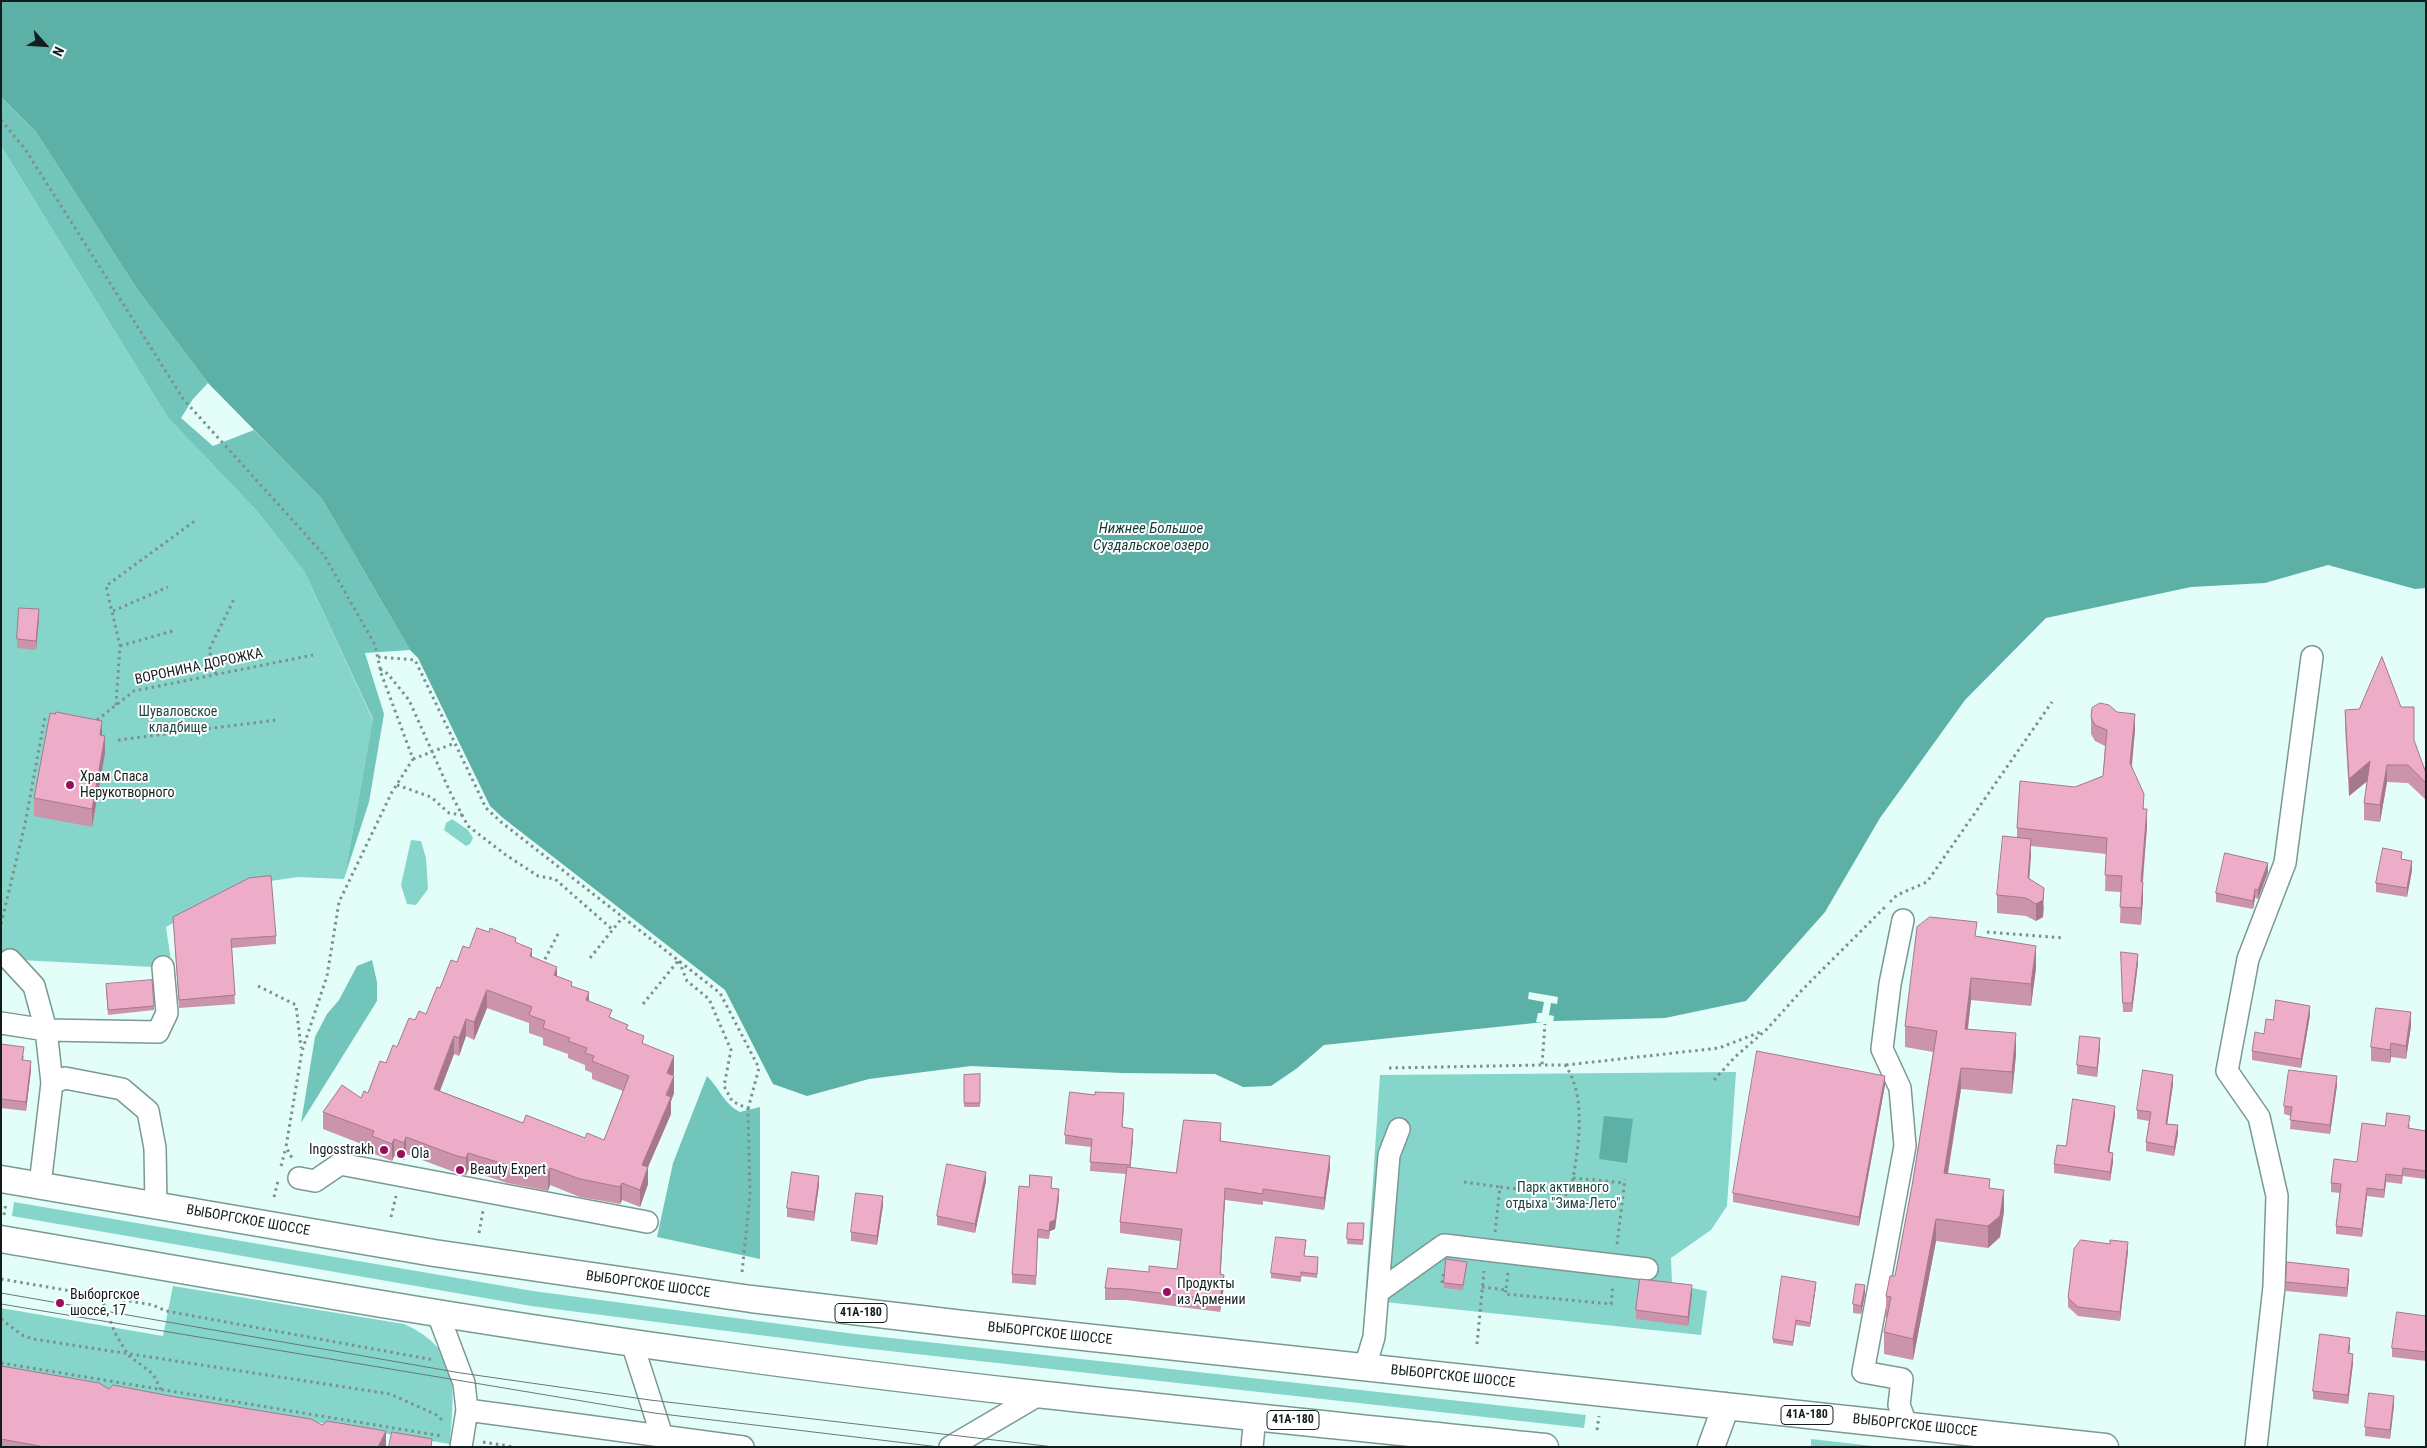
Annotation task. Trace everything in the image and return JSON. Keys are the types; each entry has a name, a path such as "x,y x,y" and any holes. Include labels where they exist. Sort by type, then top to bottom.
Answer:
{"main road":[{"name":"ВЫБОРГСКОЕ ШОССЕ","path":"4,1190 40,1185 434,1253 722,1295 905,1318 2105,1447"},
{"name":"41А-180","path":"3,1227 438,1314 632,1343 816,1368 1545,1447"},
{"path":"1711,1447 1726,1406"},
{"path":"1726,1406 1728,1447"}],"street":[{"path":"2256,1447 2274,1287 2277,1196 2259,1117 2227,1071 2248,959 2285,863 2312,657"},
{"path":"1903,920 1890,984 1882,1049 1900,1088 1905,1146 1863,1372 1902,1379 1899,1405 1907,1426"},
{"path":"10,960 34,986 46,1030 52,1083 40,1185"},
{"path":"1,1023 46,1030 158,1032 168,1013 163,967"},
{"path":"52,1083 65,1078 122,1089 148,1111 155,1148 156,1205"},
{"path":"1365,1368 1374,1337 1389,1155 1399,1129"},
{"path":"297,1171 315,1181 340,1164 647,1222"},
{"path":"1378,1292 1444,1245 1647,1269"},
{"path":"438,1314 464,1383 466,1410 461,1443"},
{"path":"632,1343 662,1436"},
{"path":"950,1447 1042,1393"},
{"path":"466,1410 744,1447"},
{"path":"1252,1447 1255,1416"}],"path":[{"path":"1,120 25,150 184,400 324,555 375,645 380,669 413,759"},
{"path":"116,705 120,646 106,586 196,520"},
{"path":"113,611 168,588"},
{"path":"216,674 209,650 234,599"},
{"path":"120,646 176,630"},
{"name":"ВОРОНИНА ДОРОЖКА","path":"97,720 134,691 313,655"},
{"path":"378,657 415,660 486,808 500,822 720,993 759,1068 748,1109 750,1195 742,1272"},
{"path":"380,669 388,674 409,700 432,753 468,826 506,856 538,876 555,879 613,930"},
{"path":"1714,1080 1735,1056 1767,1029 1802,990 1897,895 1927,882 2052,702"},
{"path":"1,924 25,824 45,717"},
{"path":"118,740 277,720"},
{"path":"297,1171 286,1147 302,1051 327,976 339,902 392,792 413,759 455,743"},
{"path":"397,785 431,797 449,813 462,815"},
{"path":"590,958 623,917"},
{"path":"541,968 559,932"},
{"path":"1987,932 2064,938"},
{"path":"644,1004 679,960"},
{"path":"679,960 687,981 709,999 731,1050 724,1086 732,1100 748,1109"},
{"path":"258,986 296,1005 302,1051"},
{"path":"1542,1066 1545,1024"},
{"path":"1389,1068 1565,1065 1719,1048 1767,1029"},
{"path":"1464,1182 1570,1195 1581,1113 1571,1073 1565,1065"},
{"path":"1496,1251 1506,1290 1505,1294 1611,1304 1625,1181 1573,1178"},
{"path":"1477,1344 1482,1288 1496,1251 1500,1187"},
{"path":"3,1227 4,1190"},
{"path":"1,1279 153,1305 166,1311 457,1364"},
{"path":"1482,1288 1506,1290"},
{"path":"101,1296 115,1333 128,1355 153,1374 161,1390"},
{"path":"1,1319 22,1335 33,1339 390,1394 437,1416 461,1443"},
{"path":"1,1363 419,1433 461,1443 514,1447"},
{"path":"54,1380 55,1372"},
{"path":"151,1396 153,1388"},
{"path":"210,1406 212,1398"},
{"path":"258,1414 260,1406"},
{"path":"1597,1430 1599,1416"},
{"path":"356,1431 358,1423"},
{"path":"418,1440 419,1433"}],"green space":[{"name":"Шуваловское кладбище","path":"1,146 168,418 256,510 304,571 373,720 344,879 298,877 243,885 166,927 172,968 1,959"},
{"path":"452,819 468,830 473,838 470,844 466,846 444,830 446,823"},
{"path":"411,840 421,841 426,858 428,889 416,905 407,904 401,885"},
{"name":"Парк активного отдыха \"Зима-Лето\"","path":"1736,1072 1727,1206 1711,1230 1671,1258 1672,1284 1707,1291 1701,1335 1365,1300 1380,1075"},
{"path":"14,1202 533,1291 855,1334 1586,1415 1584,1428 853,1347 531,1306 12,1216"},
{"path":"173,1286 404,1324 423,1334 436,1346 445,1359 450,1373 453,1406 450,1444 1,1371 1,1308 163,1336"},
{"path":"1811,1439 1882,1447 1811,1447"}],"shaded area":[{"path":"1,97 36,132 137,289 208,383 193,399 181,418 213,446 254,430 322,499 410,650 365,653 384,714 369,802 344,879 373,719 304,571 256,510 168,418 1,146"},
{"path":"372,960 377,982 377,1001 301,1123 315,1037 327,1014 339,1000 357,966"},
{"path":"707,1076 726,1101 740,1112 760,1107 760,1259 657,1237 673,1163"}],"water":[{"name":"Нижнее Большое Суздальское озеро","path":"1,1 2426,1 2426,588 2415,589 2328,565 2265,583 2191,587 2046,618 1965,700 1880,818 1825,912 1746,1001 1665,1018 1554,1021 1324,1045 1296,1069 1271,1086 1243,1087 1215,1074 1122,1073 971,1066 869,1079 807,1096 773,1084 725,990 490,806 418,658 410,650 322,499 208,383 137,289 36,132 1,97"},
{"path":"1604,1116 1633,1119 1627,1163 1599,1159"}],"pier":[{"path":"1529,992 1558,997 1557,1004 1551,1003 1549,1015 1554,1016 1553,1023 1536,1022 1538,1013 1542,1013 1544,1002 1528,999"}],"building":[{"path":"19,608 39,609 36,641 17,639"},
{"path":"2382,657 2401,707 2414,707 2414,740 2426,773 2426,783 2408,765 2387,765 2380,805 2364,803 2370,761 2349,779 2345,710 2359,709"},
{"path":"2100,703 2109,705 2117,712 2135,714 2130,763 2144,794 2143,809 2147,809 2141,882 2143,882 2141,908 2120,907 2122,876 2105,875 2107,838 2017,828 2020,781 2075,787 2103,776 2107,730 2095,725 2091,717 2092,708"},
{"name":"Храм Спаса Нерукотворного","path":"56,712 102,721 100,735 105,736 92,809 34,798 50,713 55,714"},
{"path":"2003,836 2031,839 2028,878 2044,888 2043,900 2036,904 2026,898 1997,895"},
{"path":"2383,848 2402,852 2401,859 2412,861 2407,888 2376,883"},
{"path":"2225,853 2268,863 2258,890 2255,889 2253,901 2216,893"},
{"path":"271,876 276,936 231,939 235,995 179,1000 173,917 249,878"},
{"path":"1930,917 1977,922 1975,936 2036,946 2031,984 1971,978 1965,1029 2016,1033 2012,1072 1961,1068 1944,1173 1990,1179 1989,1188 2004,1190 2000,1216 1988,1226 1936,1219 1913,1339 1884,1332 1891,1297 1886,1296 1890,1276 1895,1276 1912,1186 1937,1031 1905,1026 1917,927"},
{"path":"477,928 489,932 490,928 516,938 515,942 532,949 530,956 557,967 554,975 572,982 571,986 589,992 586,1000 612,1010 609,1017 628,1025 626,1029 644,1036 642,1043 674,1056 667,1073 674,1076 666,1095 671,1097 642,1165 648,1167 640,1190 622,1183 620,1187 580,1179 550,1168 548,1173 507,1165 468,1153 466,1158 457,1156 406,1137 404,1143 394,1139 392,1144 372,1136 374,1131 323,1112 342,1085 361,1098 364,1091 368,1093 380,1061 386,1063 393,1045 397,1047 409,1018 415,1020 419,1011 426,1014 437,987 440,988 451,960 457,962 463,946 469,948","holes":["487,990 532,1007 529,1015 545,1021 543,1028 570,1038 568,1041 587,1048 585,1053 594,1056 592,1061 629,1076 604,1140 587,1133 585,1138 526,1115 523,1123 434,1089 454,1036 459,1038 466,1019 474,1022"]},
{"path":"2121,952 2138,954 2132,1003 2123,1003"},
{"path":"152,980 154,1006 108,1010 106,984"},
{"path":"2276,1000 2310,1006 2301,1059 2252,1051 2255,1032 2264,1034 2266,1019 2273,1020"},
{"path":"2376,1008 2411,1012 2406,1046 2391,1043 2390,1050 2371,1047"},
{"path":"2080,1036 2100,1038 2097,1068 2077,1065"},
{"path":"1,1044 24,1047 22,1060 31,1061 26,1102 1,1099"},
{"path":"1757,1051 1885,1076 1859,1217 1733,1193"},
{"path":"2143,1070 2173,1075 2166,1124 2178,1125 2174,1147 2146,1142 2151,1112 2137,1110"},
{"path":"2289,1070 2337,1076 2330,1125 2290,1120 2292,1107 2284,1106"},
{"path":"980,1074 980,1103 964,1103 964,1075"},
{"path":"1070,1092 1095,1095 1095,1092 1124,1093 1122,1127 1133,1129 1130,1165 1090,1162 1092,1139 1065,1135"},
{"path":"2073,1099 2115,1106 2108,1152 2113,1153 2110,1172 2054,1164 2057,1145 2066,1146"},
{"path":"2387,1113 2410,1116 2408,1128 2426,1131 2426,1171 2403,1168 2402,1176 2386,1174 2384,1190 2367,1188 2362,1229 2336,1226 2341,1184 2331,1183 2334,1159 2357,1162 2362,1123 2385,1126"},
{"path":"1184,1120 1221,1123 1220,1141 1330,1156 1324,1198 1263,1189 1263,1194 1225,1188 1220,1274 1224,1275 1220,1300 1105,1288 1108,1268 1149,1272 1149,1266 1177,1269 1182,1229 1120,1222 1127,1167 1176,1173"},
{"path":"947,1164 986,1172 975,1224 937,1216"},
{"path":"792,1172 819,1176 814,1212 787,1208"},
{"path":"1030,1175 1052,1177 1051,1188 1059,1189 1055,1220 1050,1222 1049,1231 1038,1229 1036,1276 1012,1274 1019,1186 1029,1187"},
{"path":"856,1193 883,1196 877,1236 851,1232"},
{"path":"1348,1223 1364,1223 1363,1240 1347,1239"},
{"path":"1276,1237 1306,1240 1304,1256 1318,1257 1317,1274 1301,1272 1301,1277 1271,1273"},
{"path":"2081,1240 2110,1244 2110,1240 2128,1242 2120,1312 2078,1307 2068,1298 2074,1249"},
{"path":"1446,1259 1467,1262 1463,1285 1444,1283"},
{"path":"2287,1262 2349,1269 2347,1288 2286,1282"},
{"path":"1782,1276 1816,1282 1810,1323 1796,1320 1793,1342 1773,1339"},
{"path":"1640,1279 1692,1285 1688,1317 1636,1310"},
{"path":"1856,1284 1865,1285 1861,1306 1853,1304"},
{"path":"2397,1312 2426,1316 2426,1352 2392,1348"},
{"path":"2320,1334 2350,1338 2348,1353 2353,1354 2348,1395 2313,1391"},
{"path":"1,1366 99,1383 109,1389 113,1385 311,1419 322,1425 327,1421 386,1431 378,1447 45,1447 1,1439"},
{"path":"2369,1393 2394,1396 2390,1430 2365,1427"},
{"path":"392,1432 432,1439 431,1447 389,1447"}],"tram line":[{"path":"1,1293 461,1373 650,1400 1054,1447"},
{"path":"1,1304 654,1413 939,1447"}],"place":[{"name":"Храм Спаса Нерукотворного","path":"70,785"},
{"name":"Ingosstrakh","path":"384,1150"},
{"name":"Ola","path":"401,1154"},
{"name":"Beauty Expert","path":"460,1170"},
{"name":"Продукты из Армении","path":"1167,1292"},
{"name":"Выборгское шоссе, 17","path":"60,1303"}]}
